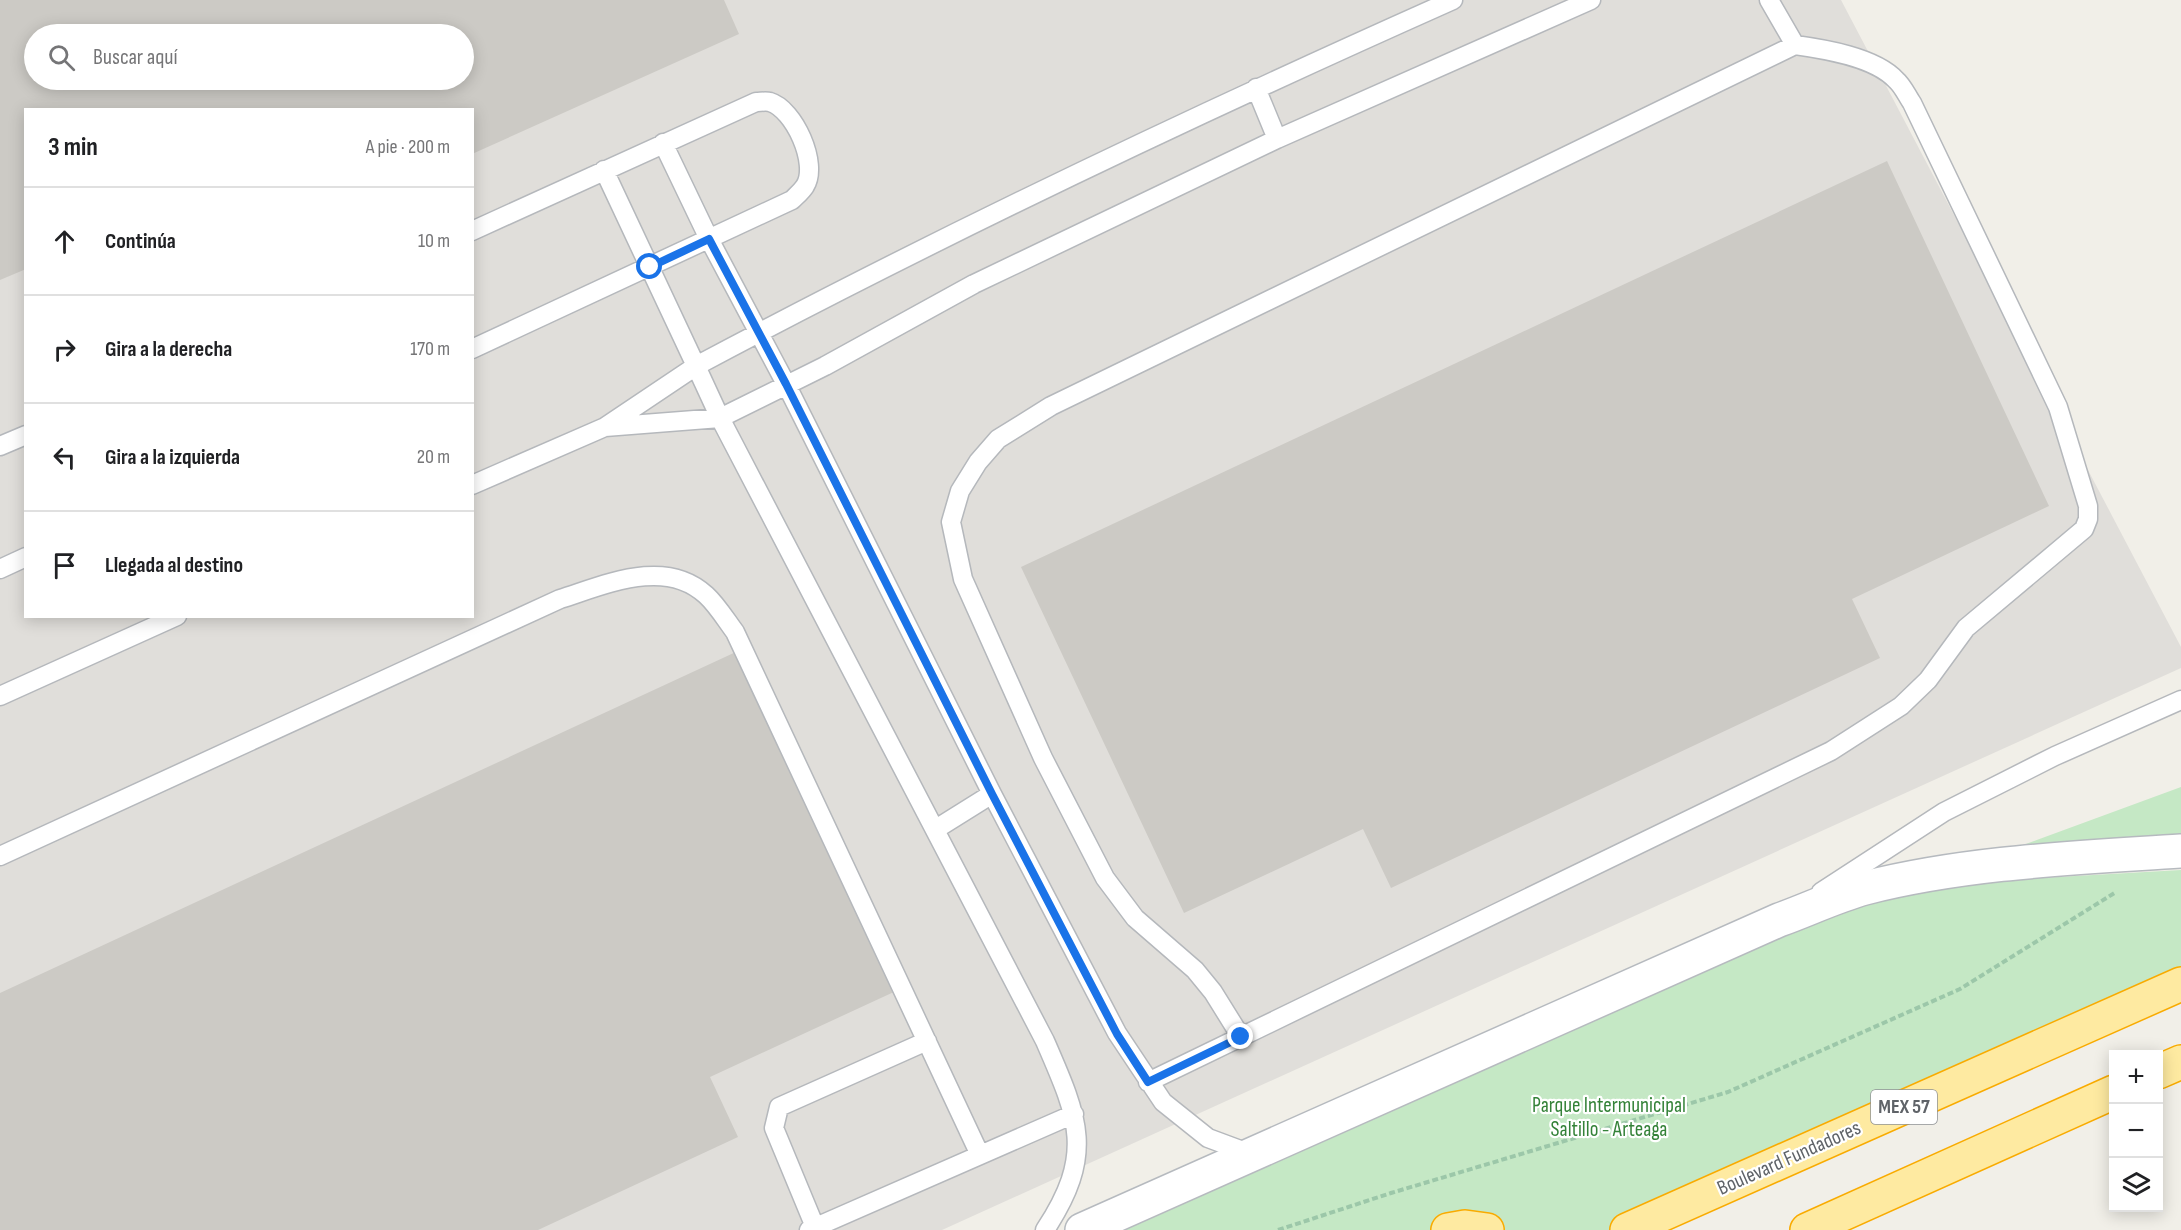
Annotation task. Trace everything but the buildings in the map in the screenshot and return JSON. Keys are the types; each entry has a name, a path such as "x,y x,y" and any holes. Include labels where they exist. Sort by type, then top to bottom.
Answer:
{"highway":[{"name":"Boulevard Fundadores","path":"1627,1230 2181,984"},
{"path":"2163,1070 2181,1062"},
{"path":"1817,1227 2109,1094"},
{"path":"1448,1230 1465,1227 1487,1230"}],"main road":[{"path":"1082,1230 1779,920 1864,888 1950,872 2068,859 2181,851"}],"lane":[{"path":"474,484 604,427 696,366 925,248 1256,88 1453,0"},
{"path":"604,427 720,418 974,284 1277,139 1591,0"},
{"path":"1769,0 1795,45"},
{"path":"1148,1082 1831,752 1901,706 1928,680 1966,628 2084,529 2088,519 2088,506 2058,407 1912,103 1896,80 1884,71 1839,50 1795,45 1051,406 998,439 978,462 960,491 951,522 963,579 1043,758 1100,868 1120,901 1135,918 1179,954 1214,992 1241,1037"},
{"path":"1256,88 1277,139"},
{"path":"474,230 756,102 769,101 791,117 802,140 809,166 806,185 792,200 474,349"},
{"path":"663,143 709,239 786,384 992,794 1117,1034 1162,1102 1208,1138 1251,1154"},
{"path":"604,170 720,418 936,829 1045,1041 1069,1095 1078,1130 1077,1165 1062,1204 1045,1230"},
{"path":"0,446 24,436"},
{"path":"0,569 24,558"},
{"path":"0,856 560,600 642,575 677,578 705,594 735,632 980,1155"},
{"path":"0,696 173,618"},
{"path":"1779,920 1944,812 2055,756 2181,700"},
{"path":"936,829 992,794"},
{"path":"927,1041 778,1107 774,1128 812,1229 1074,1114"}],"path":[{"path":"1278,1230 1391,1193 1728,1092 1960,988 2121,889"}],"shaded area":[{"path":"0,0 1841,0 2181,647 2181,668 942,1230 0,1230"}],"green space":[{"path":"2181,787 2181,851 1950,872"},
{"name":"Parque Intermunicipal Saltillo - Arteaga","path":"2181,870 2181,984 1627,1230 1082,1230 1864,888"}],"route":[{"path":"650,267 709,239 786,384 992,794 1117,1034 1148,1082 1241,1037"}]}
